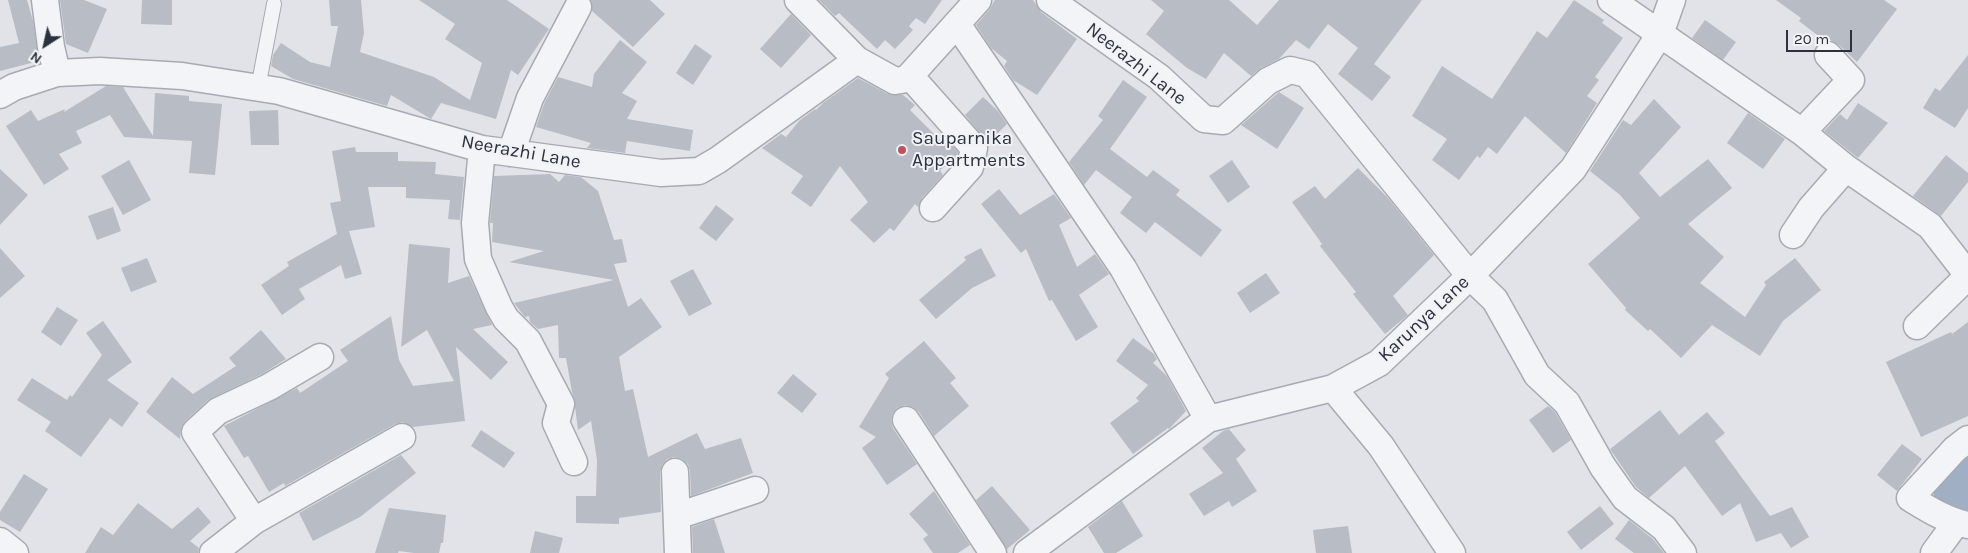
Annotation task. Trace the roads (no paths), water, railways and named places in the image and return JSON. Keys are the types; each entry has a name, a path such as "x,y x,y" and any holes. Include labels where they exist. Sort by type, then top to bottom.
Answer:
{"street":[{"path":"45,0 51,47 57,73"},
{"path":"798,0 857,60 895,81 903,80 910,76 978,0"},
{"name":"Neerazhi Lane","path":"1050,0 1158,77 1204,119 1223,121 1268,81 1290,70 1307,74 1470,276"},
{"path":"1611,0 1802,132 1846,168 1930,226 1968,276 1917,326"},
{"name":"Karunya Lane","path":"1027,553 1208,419 1333,388 1378,363 1470,276 1573,169 1660,34 1672,0"},
{"path":"511,153 530,98 578,7"},
{"path":"957,24 1123,268 1208,419"},
{"path":"1802,132 1851,80 1828,55"},
{"name":"Neerazhi Lane","path":"5,88 57,73 100,71 182,76 288,94 482,149 661,174 699,171 718,160 857,60"},
{"path":"910,76 974,148 970,167 933,208"},
{"path":"482,149 475,223 478,259 499,307 506,319 528,341 561,404 556,423 574,462"},
{"path":"1793,235 1811,208 1846,168"},
{"path":"1470,276 1495,300 1537,374 1566,403 1602,467 1624,498 1664,528 1683,553"},
{"path":"254,521 195,432 218,411 269,387 320,357"},
{"path":"1333,388 1381,446 1452,553"},
{"path":"906,420 993,553"},
{"path":"214,553 254,521 402,437"},
{"path":"1934,553 1962,524 1929,510 1910,498 1955,449 1968,439"},
{"path":"675,472 678,553"},
{"path":"677,516 755,490"}],"lane":[{"path":"258,88 274,4"}],"water":[{"path":"1968,432 1968,524 1935,503 1931,475"}],"place":[{"name":"Sauparnika Appartments","path":"902,150"}]}
